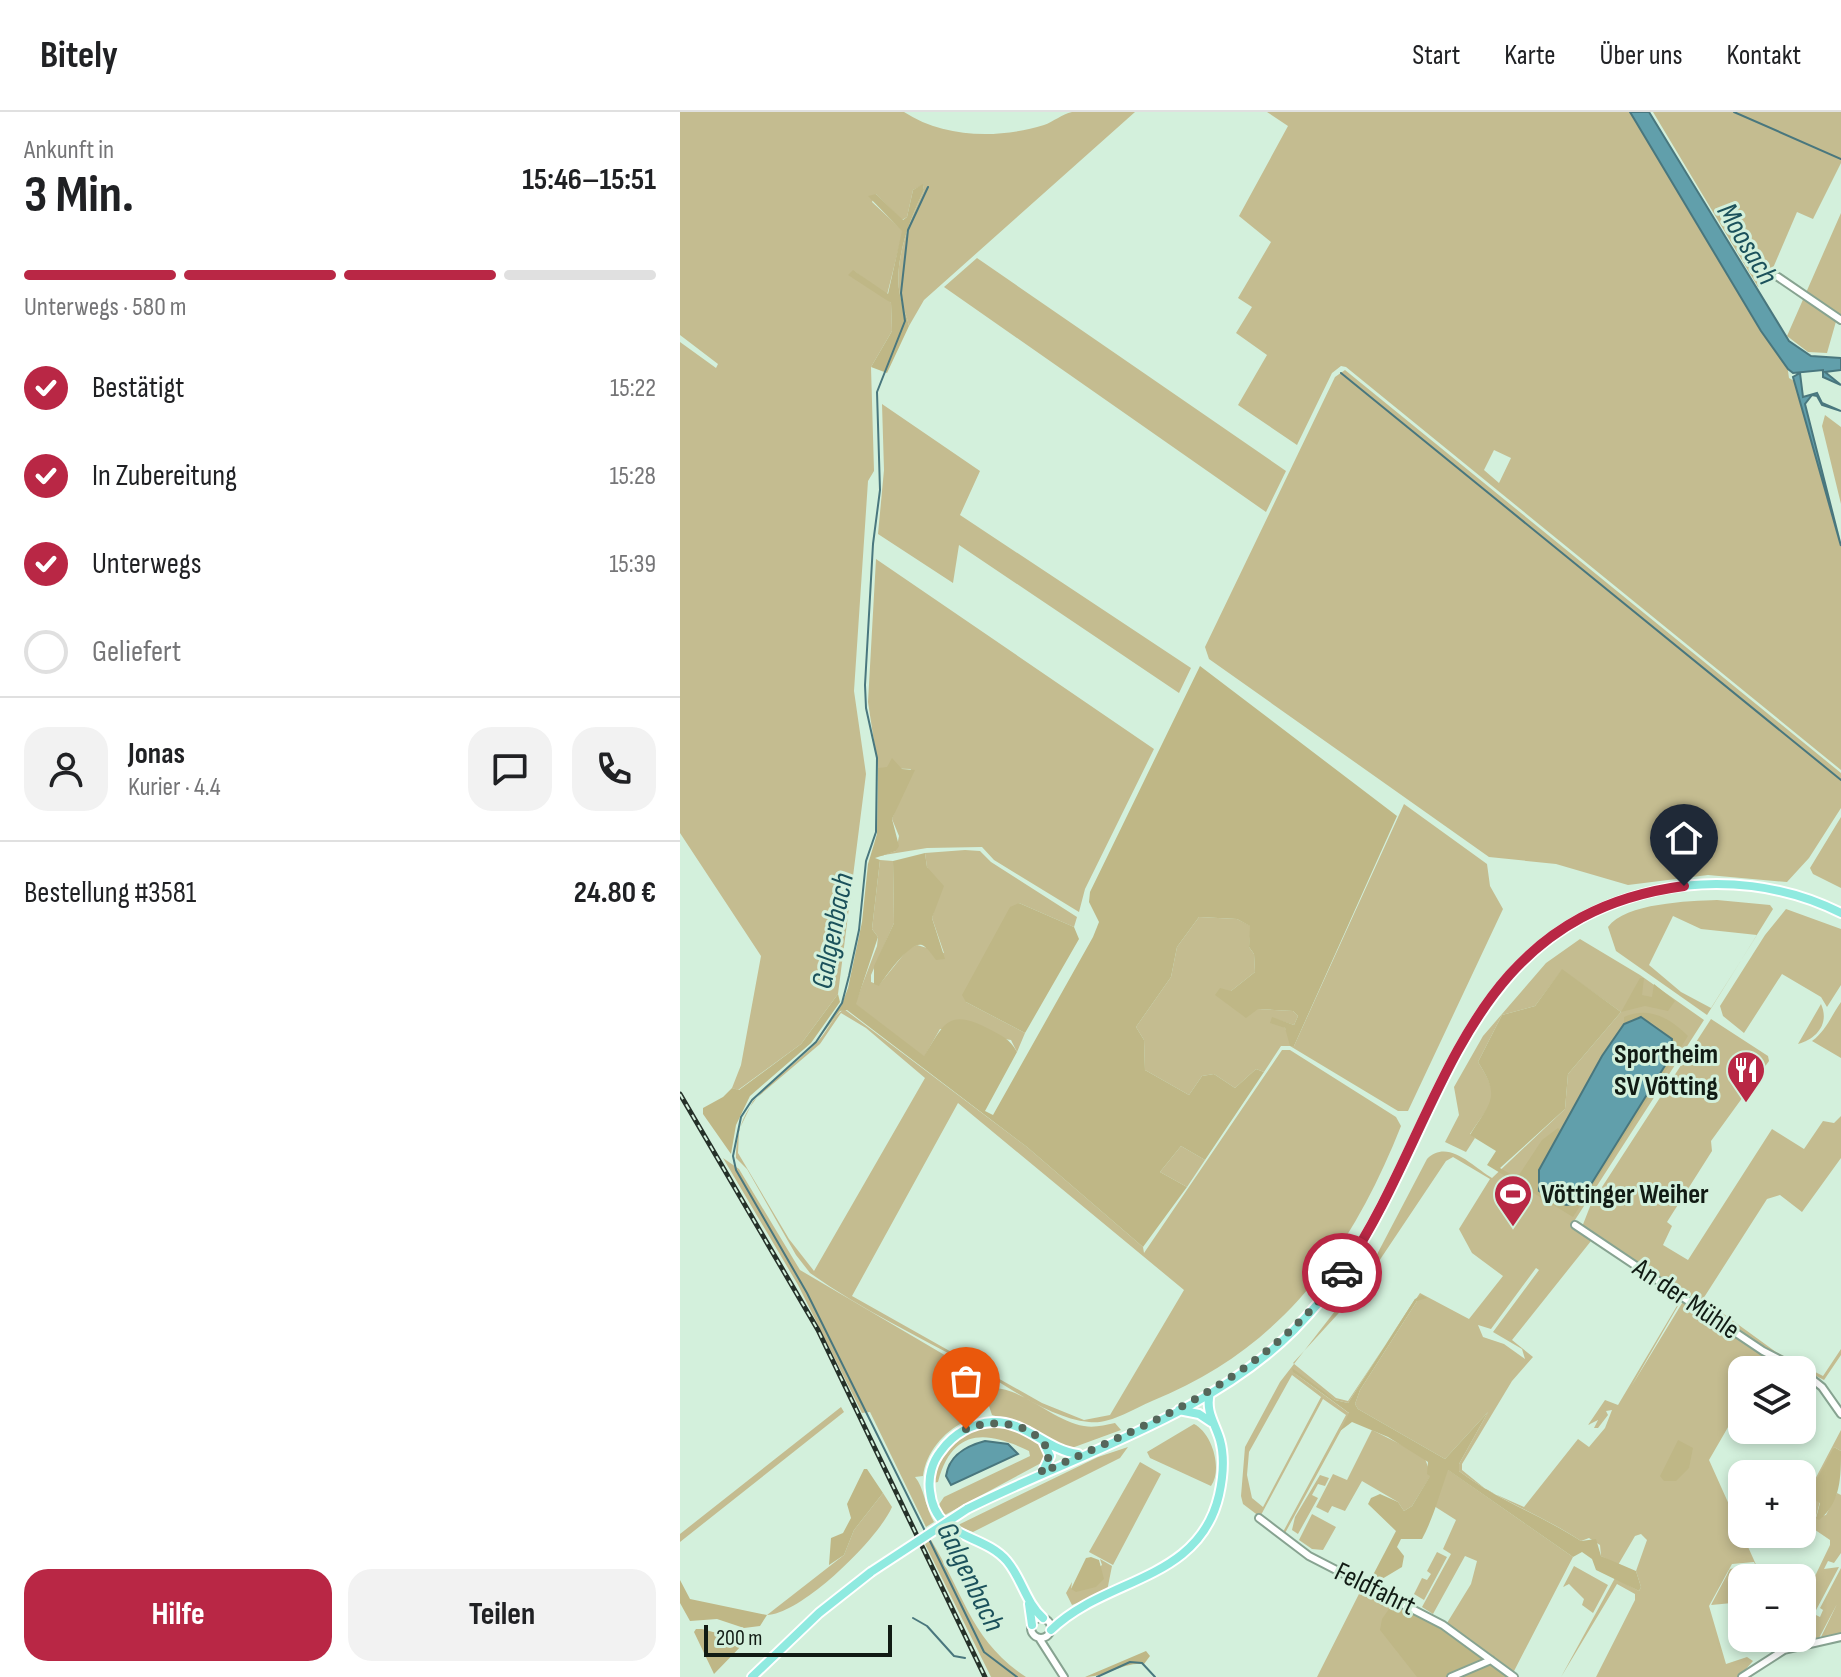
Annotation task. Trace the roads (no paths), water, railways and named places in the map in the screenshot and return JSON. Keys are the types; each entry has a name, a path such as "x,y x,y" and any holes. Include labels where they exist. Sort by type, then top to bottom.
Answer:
{"main road":[{"path":"752,1677 819,1613 871,1572 967,1509 1179,1410 1255,1363 1292,1331 1342,1273 1383,1206 1469,1027 1505,979 1548,939 1616,902 1658,890 1701,884 1743,885 1788,893 1841,913"},
{"path":"1050,1631 1067,1616 1161,1571 1184,1556 1203,1535 1213,1516 1222,1480 1222,1452 1208,1410 1210,1393"},
{"path":"1179,1410 1199,1414 1213,1425"},
{"path":"1067,1616 1045,1619 1028,1599 1002,1556 961,1536 940,1518 931,1498 930,1476 943,1448 974,1426 1010,1424 1059,1450 1081,1454"},
{"path":"1041,1473 1050,1456 1044,1442"},
{"path":"1028,1599 1032,1625"}],"street":[{"path":"1778,277 1841,320"},
{"name":"An der Mühle","path":"1575,1225 1772,1356"},
{"name":"An der Mühle","path":"1816,1382 1841,1414"},
{"name":"Feldfahrt","path":"1259,1518 1309,1556 1416,1609 1514,1677"},
{"path":"1055,1657 1033,1633 1032,1625 1045,1619 1064,1677"},
{"path":"1039,1638 1050,1631"},
{"path":"1742,1677 1784,1650 1841,1637"},
{"path":"1451,1677 1491,1660"}],"water":[{"path":"1630,112 1649,112 1789,341 1811,356 1841,358 1841,370 1825,372 1841,385 1823,377 1823,370 1793,373 1788,369 1761,331"},
{"path":"1800,373 1803,397 1817,393 1822,403 1841,411 1822,405 1817,396 1812,395 1805,404 1841,546 1793,377"},
{"name":"Vöttinger Weiher","path":"1641,1017 1672,1039 1671,1056 1590,1186 1574,1204 1566,1205 1539,1191 1539,1170 1602,1056 1624,1024"},
{"path":"985,1441 1008,1444 1018,1454 951,1485 946,1476 951,1462 965,1449"}],"waterway":[{"path":"1734,112 1841,159"},
{"name":"Galgenbach","path":"926,1533 807,1293 736,1170 733,1156 741,1117 752,1100 816,1042 842,1003 859,930 866,861 876,832 877,758 866,708 865,685 873,544 880,490 877,392 905,321 901,293 908,230 928,187"},
{"path":"1341,373 1841,780"},
{"name":"Galgenbach","path":"929,1539 984,1652 1017,1677"},
{"path":"913,1618 927,1626 954,1656 965,1658"},
{"name":"Galgenbach","path":"1097,1677 1130,1662 1142,1663 1155,1677"}],"railway":[{"path":"680,1094 818,1330 985,1677"}],"place":[{"name":"Sportheim SV Vötting","path":"1746,1104"},
{"name":"Vöttinger Weiher","path":"1513,1228"}],"water label":[{"name":"Moosach","path":"1747,244"}]}
